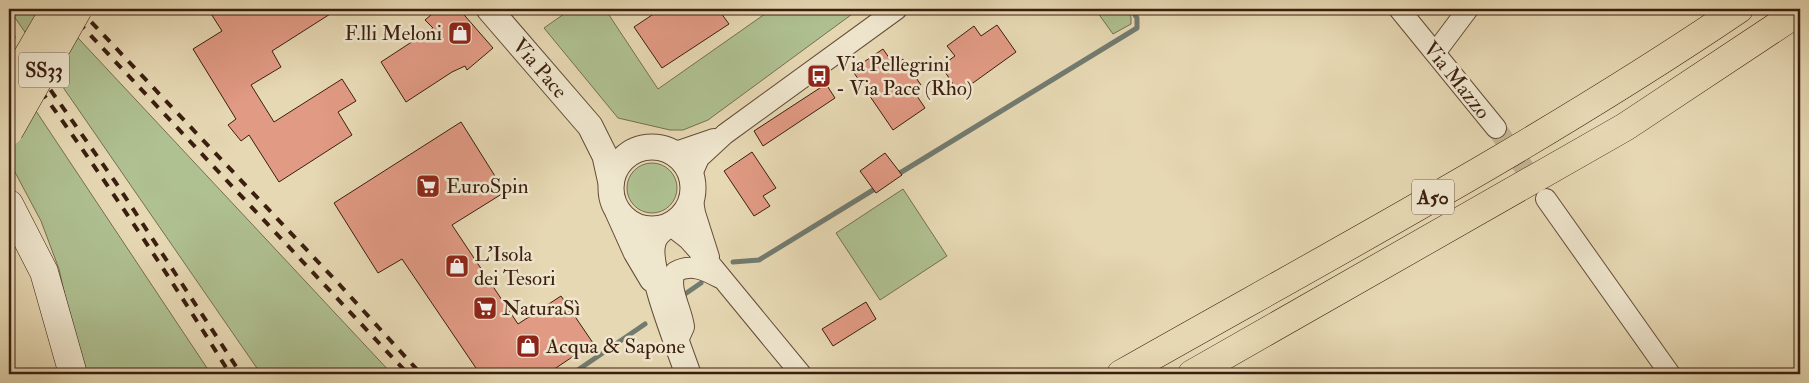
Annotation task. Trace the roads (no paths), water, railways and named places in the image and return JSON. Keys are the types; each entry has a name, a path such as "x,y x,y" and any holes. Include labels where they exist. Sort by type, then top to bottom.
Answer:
{"highway":[{"name":"SS33","path":"9,88 55,9"},
{"name":"SS33","path":"9,131 78,9"},
{"name":"A50","path":"1121,374 1463,180 1661,62 1739,9"},
{"name":"A50","path":"1192,374 1625,127 1800,11"}],"main road":[{"path":"9,204 44,272 73,374"}],"street":[{"name":"Via Pace","path":"489,9 590,126 605,156 611,183"},
{"path":"688,374 675,331 658,287 652,250 656,236 684,213 699,158 725,134 897,9"},
{"name":"Via Mazzo","path":"1399,9 1496,128"},
{"path":"1435,54 1468,9"},
{"name":"Via Pace","path":"590,126 614,140 648,148"},
{"path":"673,153 725,134"},
{"path":"658,287 642,266 612,197 611,183 615,170 623,159 635,151 661,148 673,153 687,167 692,186 695,213 717,272"},
{"path":"1546,199 1670,374"},
{"path":"617,210 626,220 637,227 651,229 667,227 688,239 801,374"},
{"path":"675,331 684,327 673,290 672,278 675,272 686,267 717,272"},
{"path":"675,331 696,374"}],"waterway":[{"path":"895,176 1137,28 1137,18 1131,9"},
{"path":"733,262 759,260 878,187"},
{"path":"685,294 701,283"},
{"path":"572,374 645,324"}],"tunnel":[{"path":"1496,128 1540,190"}],"railway":[{"path":"66,9 408,374"},
{"path":"79,9 339,284 421,374"},
{"path":"9,31 116,183 241,374"},
{"path":"9,47 123,208 230,374"}],"place":[{"name":"F.lli Meloni","path":"460,33"},
{"name":"Via Pellegrini - Via Pace (Rho)","path":"819,76"},
{"name":"EuroSpin","path":"428,186"},
{"name":"L'Isola dei Tesori","path":"457,266"},
{"name":"NaturaSì","path":"485,308"},
{"name":"Acqua & Sapone","path":"528,346"}]}
